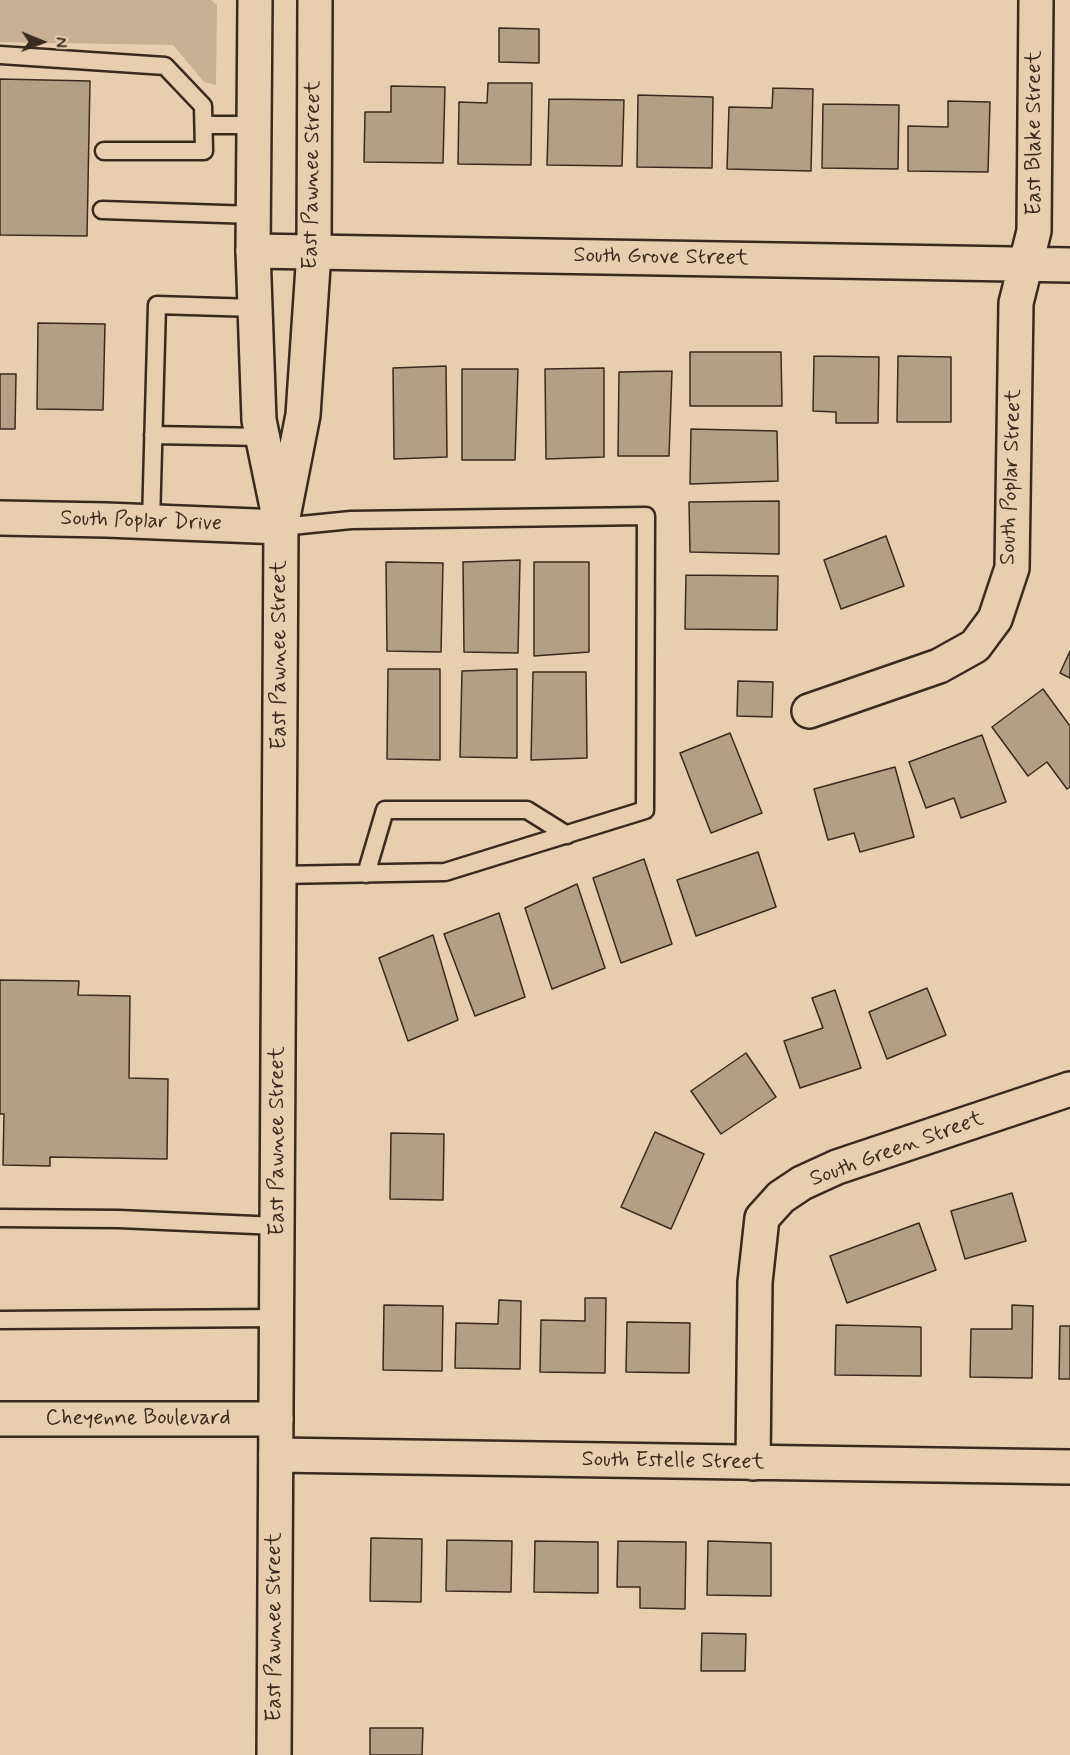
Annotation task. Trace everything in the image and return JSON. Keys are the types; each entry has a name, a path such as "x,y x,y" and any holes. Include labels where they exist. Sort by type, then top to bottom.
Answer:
{"street":[{"name":"East Pawnee Street","path":"255,0 253,251 259,420 281,527"},
{"name":"East Pawnee Street","path":"274,1755 281,527 303,415 314,252 315,0"},
{"name":"East Blake Street","path":"1025,265 1034,231 1036,0"},
{"name":"South Grove Street","path":"253,251 1070,265"},
{"name":"South Poplar Street","path":"809,711 939,666 975,646 995,619 1012,568 1016,303 1025,265"},
{"name":"South Poplar Drive","path":"0,518 281,527"},
{"name":"South Green Street","path":"753,1463 755,1282 762,1218 781,1197 802,1183 837,1167 1070,1089"},
{"name":"Cheyenne Boulevard","path":"0,1419 276,1419"},
{"name":"South Estelle Street","path":"276,1455 1070,1467"}],"lane":[{"path":"0,55 165,66 203,106 204,151 104,151"},
{"path":"204,125 254,125"},
{"path":"102,210 254,215"},
{"path":"152,522 157,305 255,308"},
{"path":"153,435 262,437"},
{"path":"279,875 446,872 645,810 646,516 351,520 281,527"},
{"path":"366,874 385,810 527,810 567,835"},
{"path":"0,1218 119,1219 277,1226"},
{"path":"0,1320 277,1318"}],"shaded area":[{"path":"0,0 211,0 217,5 216,85 204,82 173,45 0,42"}],"building":[{"path":"499,28 539,29 539,63 499,62"},
{"path":"0,79 90,81 87,236 0,235"},
{"path":"488,83 532,83 531,165 458,164 459,102 487,103"},
{"path":"391,86 445,87 443,163 364,162 365,112 391,112"},
{"path":"773,88 813,89 811,171 727,169 729,107 772,108"},
{"path":"638,95 713,97 712,168 637,167"},
{"path":"549,99 624,100 622,166 547,165"},
{"path":"948,101 990,102 988,172 908,171 908,126 948,127"},
{"path":"823,104 899,105 898,169 822,168"},
{"path":"38,323 105,324 103,410 37,409"},
{"path":"690,352 781,352 782,406 690,406"},
{"path":"814,356 879,357 878,423 836,423 836,412 813,411"},
{"path":"898,356 951,357 951,422 897,422"},
{"path":"446,366 447,457 394,459 393,368"},
{"path":"604,368 604,457 546,459 545,369"},
{"path":"462,369 518,369 515,460 462,460"},
{"path":"672,371 669,456 618,456 619,372"},
{"path":"0,374 16,374 15,429 0,429"},
{"path":"691,429 777,431 778,481 690,484"},
{"path":"779,501 779,554 690,552 689,502"},
{"path":"886,536 904,586 841,609 824,560"},
{"path":"520,560 518,653 464,652 463,562"},
{"path":"386,562 443,563 441,652 387,651"},
{"path":"534,562 589,562 589,652 534,656"},
{"path":"686,575 778,576 777,630 685,629"},
{"path":"1070,651 1070,678 1060,673"},
{"path":"388,669 440,669 440,760 387,759"},
{"path":"517,669 517,758 460,757 462,671"},
{"path":"533,672 586,672 587,758 531,760"},
{"path":"738,681 773,682 772,717 737,716"},
{"path":"1043,689 1070,726 1070,787 1067,789 1047,762 1028,776 992,727"},
{"path":"730,733 762,813 711,833 680,753"},
{"path":"982,735 1006,802 961,818 954,798 926,808 909,762"},
{"path":"895,767 914,837 860,852 854,833 828,840 814,789"},
{"path":"758,852 776,907 696,936 677,880"},
{"path":"644,859 672,944 621,963 593,878"},
{"path":"577,884 605,968 552,989 525,908"},
{"path":"499,913 525,997 475,1016 444,934"},
{"path":"433,935 458,1020 408,1041 379,958"},
{"path":"0,980 79,981 78,995 130,996 129,1078 168,1079 167,1159 50,1157 50,1166 3,1165 4,1114 0,1114"},
{"path":"927,988 946,1035 887,1059 869,1012"},
{"path":"835,990 861,1068 800,1088 784,1041 823,1028 812,998"},
{"path":"746,1053 776,1097 721,1134 691,1091"},
{"path":"655,1132 704,1154 671,1229 621,1207"},
{"path":"391,1133 444,1134 443,1200 390,1199"},
{"path":"1012,1193 1026,1241 965,1259 951,1211"},
{"path":"919,1223 936,1270 847,1303 830,1256"},
{"path":"585,1298 606,1298 605,1373 540,1372 541,1320 585,1321"},
{"path":"499,1300 521,1301 520,1369 455,1368 456,1323 498,1324"},
{"path":"384,1305 443,1306 442,1371 383,1370"},
{"path":"1012,1305 1033,1306 1032,1378 970,1377 971,1329 1012,1329"},
{"path":"627,1322 690,1323 689,1373 626,1372"},
{"path":"836,1325 921,1327 921,1376 835,1375"},
{"path":"1060,1326 1070,1326 1070,1379 1059,1379"},
{"path":"371,1538 422,1539 421,1602 370,1601"},
{"path":"447,1540 512,1541 511,1592 446,1591"},
{"path":"535,1541 598,1542 598,1593 534,1592"},
{"path":"618,1541 686,1542 685,1609 640,1608 640,1587 617,1587"},
{"path":"708,1541 771,1543 771,1596 707,1595"},
{"path":"702,1633 746,1634 745,1671 701,1671"},
{"path":"370,1728 423,1728 422,1755 370,1755"}]}
